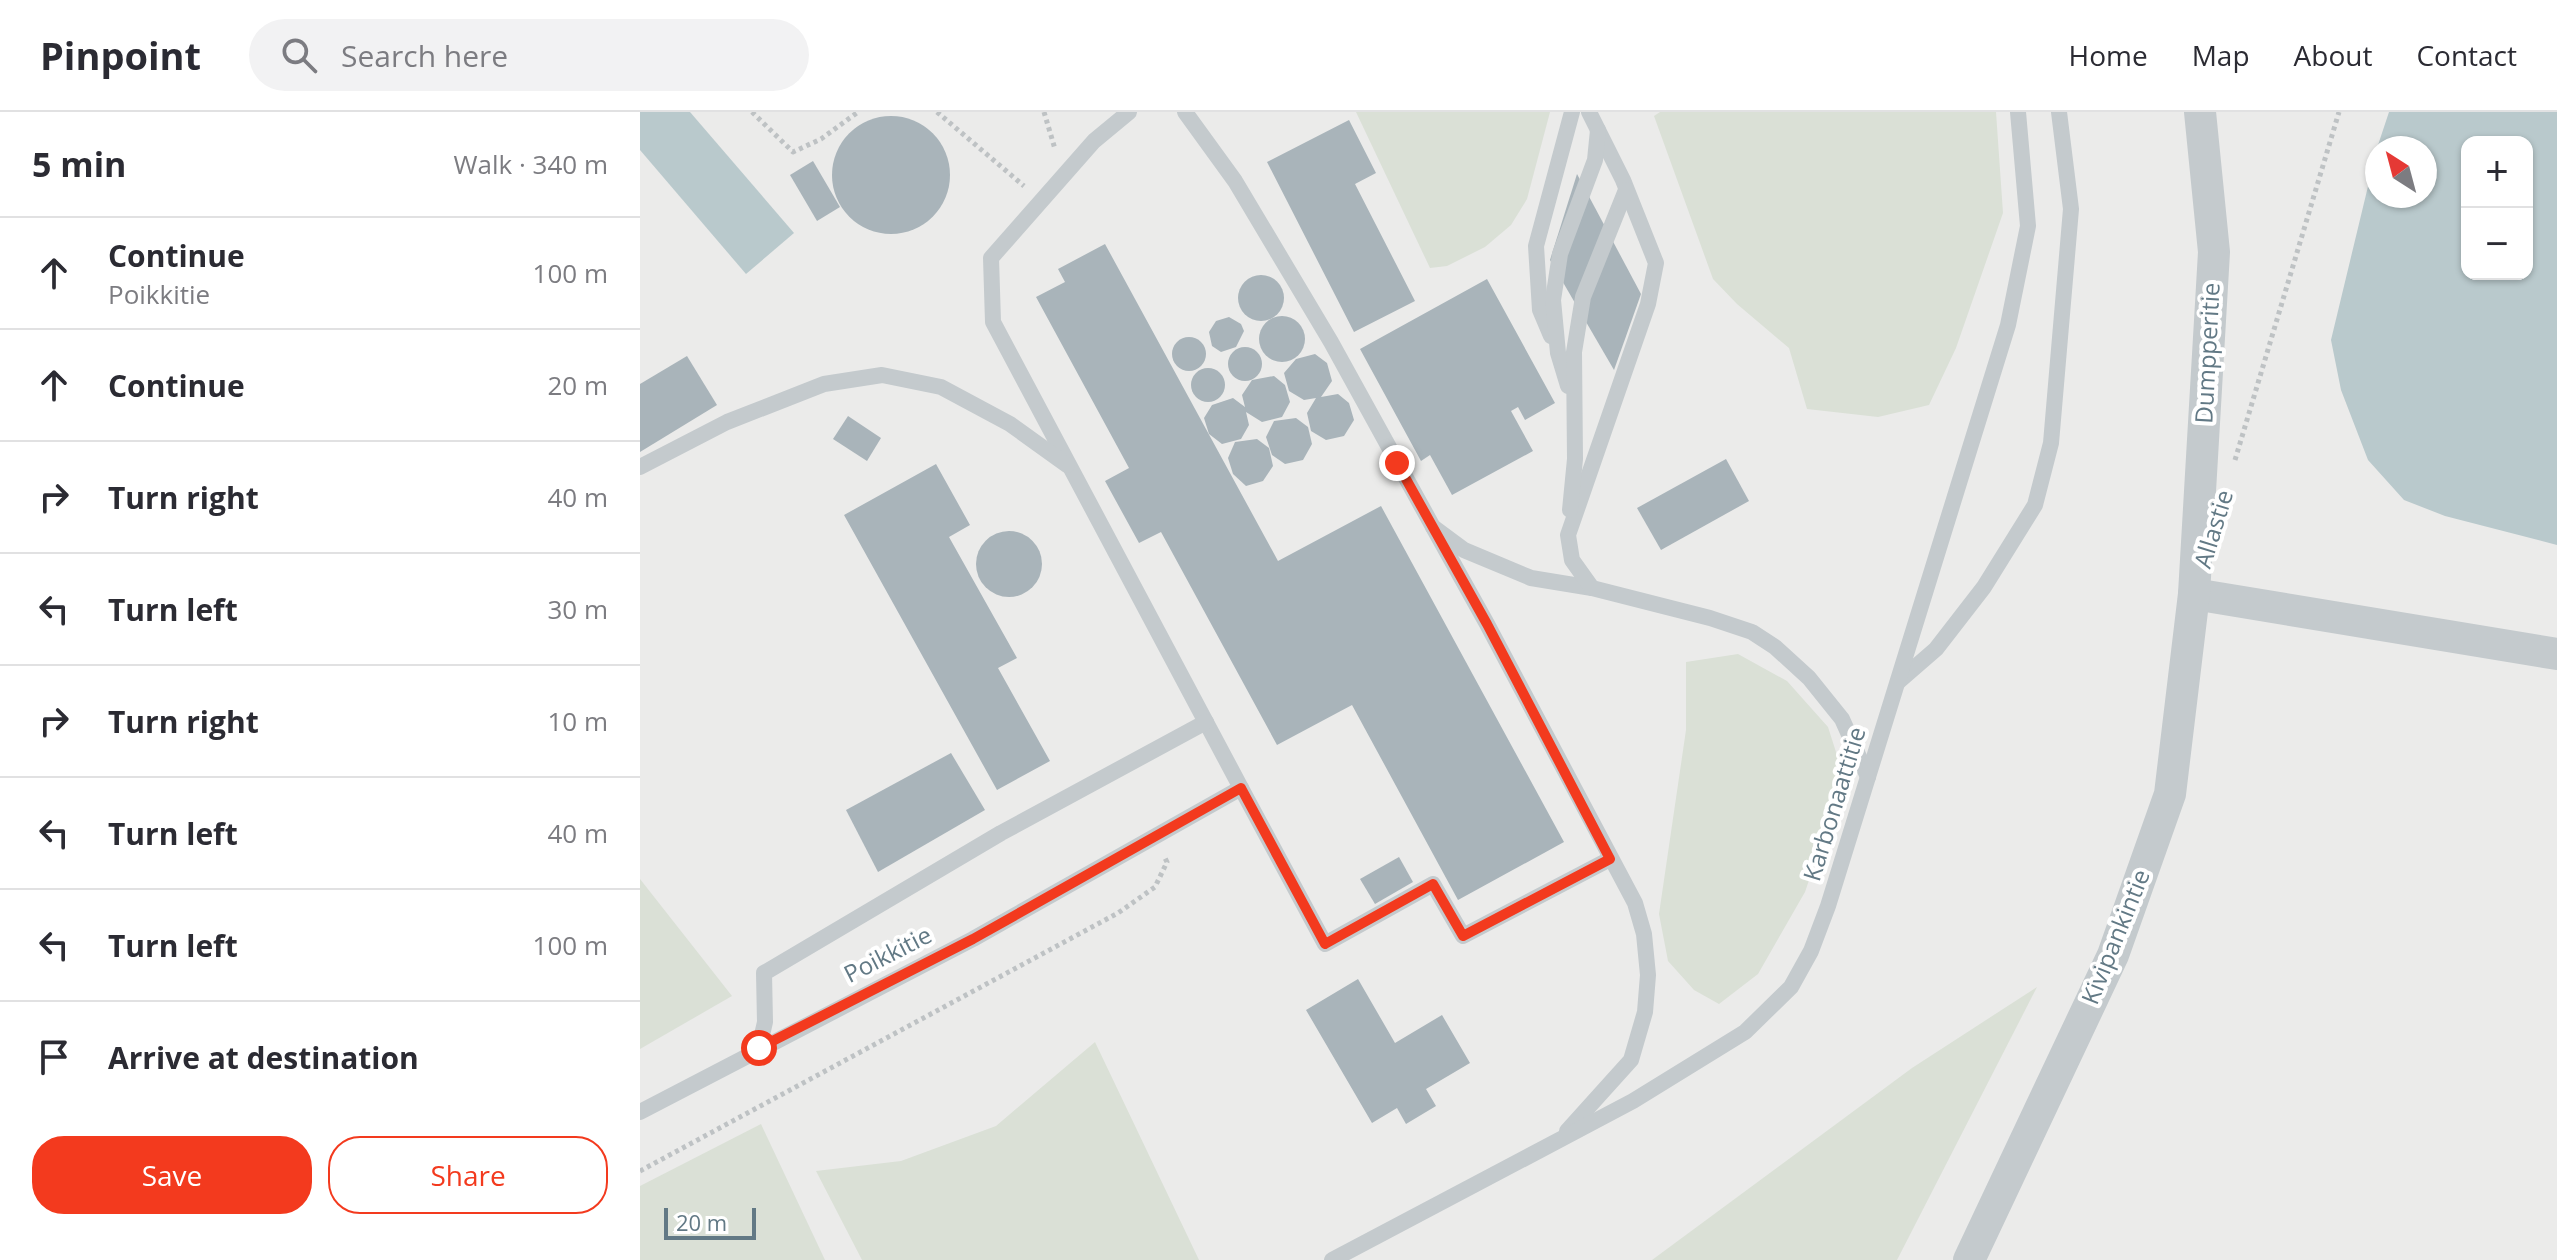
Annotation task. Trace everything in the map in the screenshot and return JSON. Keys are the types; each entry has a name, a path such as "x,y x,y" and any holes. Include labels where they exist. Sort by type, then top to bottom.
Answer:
{"street":[{"name":"Dumpperitie","path":"2194,594 2214,252 2200,112"},
{"name":"Allastie","path":"2194,594 2557,654"},
{"name":"Kivipankintie","path":"1969,1260 2113,955 2170,794 2194,594"}],"lane":[{"path":"1129,112 1094,141 991,258 993,322 1325,944 1433,884 1463,936 1610,859"},
{"path":"1185,112 1235,181 1331,342 1635,903 1644,934 1648,975 1645,1012 1631,1060 1559,1140"},
{"path":"1572,112 1536,246 1540,310 1558,353 1574,407"},
{"path":"1568,535 1648,304 1656,263 1589,112"},
{"name":"Karbonaattitie","path":"1332,1260 1633,1101 1745,1032 1791,987 1811,951 1828,906 2008,325 2028,226 2018,112"},
{"path":"1897,683 1936,649 1984,587 2035,505 2051,443 2071,209 2059,112"},
{"path":"1558,353 1553,300 1560,254 1595,160 1598,130"},
{"path":"1592,588 1572,560 1568,535 1575,459 1574,352 1583,297 1626,190"},
{"path":"640,467 727,422 824,384 882,375 941,387 1010,424 1072,469"},
{"path":"1433,527 1464,550 1531,578 1592,588 1752,632 1775,647 1809,678 1842,719 1868,777"},
{"path":"759,1048 765,1022 764,973 1001,833 1206,722"},
{"name":"Poikkitie","path":"640,1112 973,939 1241,788"}],"path":[{"path":"752,112 793,152 821,139 858,112"},
{"path":"937,112 1041,200"},
{"path":"1044,112 1063,175"},
{"name":"Allastie","path":"2230,474 2339,112"},
{"path":"640,1171 1118,913 1155,887 1167,862 1155,836"}],"shaded area":[{"path":"640,112 2557,112 2557,1260 640,1260"},
{"path":"640,112 690,112 794,233 746,274 640,150"},
{"path":"1356,112 1550,112 1527,199 1511,225 1485,247 1447,266 1430,268"},
{"path":"1660,112 1996,112 2003,213 1956,348 1929,405 1878,417 1807,409 1789,348 1713,279 1654,116"},
{"path":"2389,112 2557,112 2557,545 2445,516 2404,500 2368,460 2341,390 2331,340 2365,199 2365,208 2437,208 2437,136 2381,136"},
{"path":"1738,654 1787,681 1828,727 1844,777 1805,892 1758,974 1719,1004 1694,990 1668,961 1659,914 1686,730 1686,662"},
{"path":"640,879 732,996 640,1049"},
{"path":"2037,987 1897,1260 1652,1260 1912,1068"},
{"path":"1095,1042 1199,1260 862,1260 816,1171 901,1161 996,1126"},
{"path":"761,1124 825,1260 640,1260 640,1186"}],"building":[{"path":"891,116 924,126 940,142 950,175 940,208 924,224 891,234 858,224 842,208 832,175 842,142 858,126"},
{"path":"1349,120 1376,173 1355,184 1415,301 1354,332 1267,162"},
{"path":"813,161 840,207 817,221 790,175"},
{"path":"1577,174 1641,294 1614,370 1550,260"},
{"path":"1105,244 1278,561 1381,506 1564,842 1458,900 1352,705 1277,745 1161,532 1139,543 1105,481 1129,468 1036,297 1065,282 1058,269"},
{"path":"1261,275 1277,282 1284,298 1277,314 1261,321 1245,314 1238,298 1245,282"},
{"path":"1487,279 1555,403 1525,420 1518,407 1511,411 1533,451 1452,495 1430,455 1421,461 1360,349"},
{"path":"1282,316 1298,323 1305,339 1298,355 1282,362 1266,355 1259,339 1266,323"},
{"path":"1229,317 1241,324 1244,331 1236,347 1221,352 1212,346 1209,332 1216,321"},
{"path":"1189,337 1201,342 1206,354 1201,366 1189,371 1177,366 1172,354 1177,342"},
{"path":"1245,347 1257,352 1262,364 1257,376 1245,381 1233,376 1228,364 1233,352"},
{"path":"1315,354 1327,363 1332,381 1321,397 1338,394 1349,403 1354,420 1344,436 1326,440 1311,431 1307,413 1316,398 1304,400 1289,391 1284,373 1296,359"},
{"path":"687,356 717,405 640,452 640,384"},
{"path":"1208,368 1220,373 1225,385 1220,397 1208,402 1196,397 1191,385 1196,373"},
{"path":"1274,376 1285,385 1290,402 1282,417 1262,422 1246,412 1249,425 1241,439 1222,444 1209,434 1204,418 1212,405 1233,398 1245,407 1242,395 1252,380"},
{"path":"848,416 881,438 867,461 833,439"},
{"path":"1296,418 1308,427 1312,444 1303,460 1285,464 1272,455 1266,437 1274,421"},
{"path":"1257,439 1269,448 1273,466 1263,481 1246,486 1233,474 1228,458 1235,442"},
{"path":"1726,459 1749,501 1661,550 1637,508"},
{"path":"936,464 970,525 949,537 1017,658 998,668 1050,761 997,790 844,515"},
{"path":"1009,531 1022,534 1032,541 1039,551 1042,564 1039,577 1032,587 1022,594 1009,597 996,594 986,587 979,577 976,564 979,551 986,541 996,534"},
{"path":"951,753 985,810 878,872 846,810"},
{"path":"1399,857 1413,882 1375,904 1360,879"},
{"path":"1358,979 1395,1043 1442,1015 1470,1063 1426,1089 1436,1106 1406,1124 1397,1108 1372,1123 1306,1010"}],"route":[{"path":"759,1048 973,939 1241,788 1325,944 1433,884 1463,936 1610,859 1487,624 1397,463"}]}
